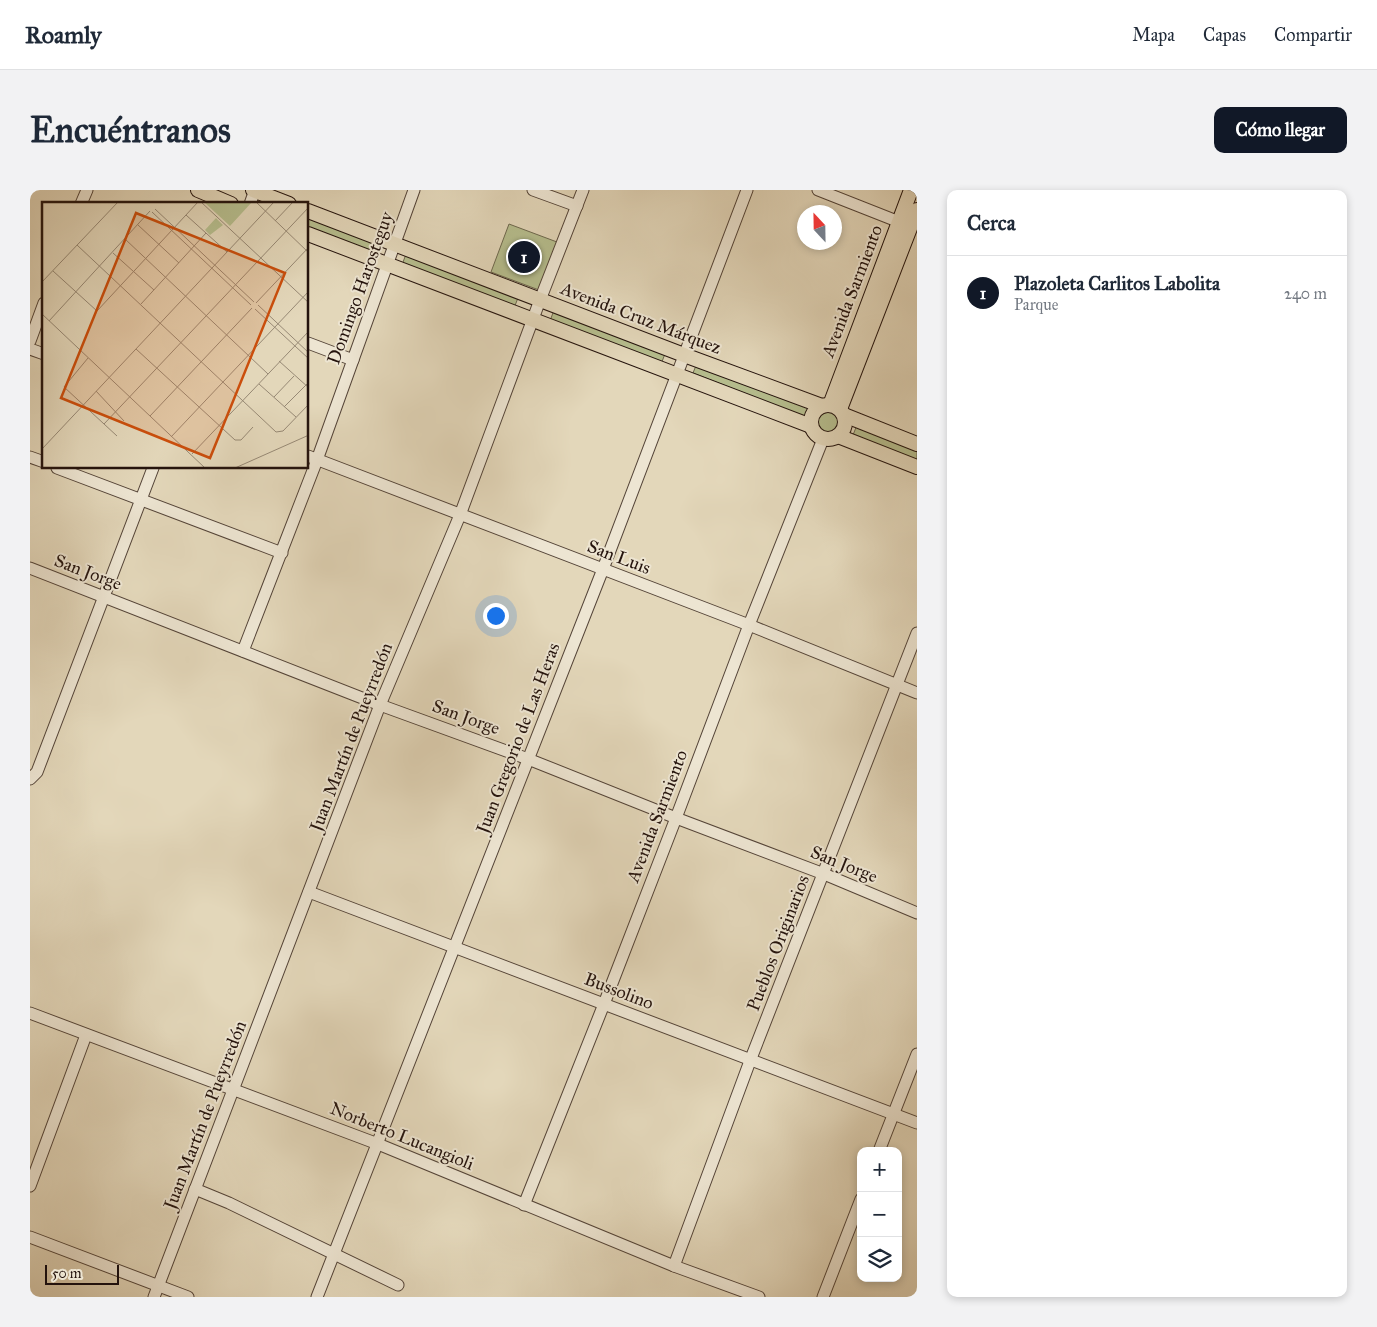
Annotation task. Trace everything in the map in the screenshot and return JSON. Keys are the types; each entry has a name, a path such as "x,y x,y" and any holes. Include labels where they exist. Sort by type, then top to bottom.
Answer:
{"main road":[{"path":"198,190 226,202"},
{"path":"254,190 284,202"},
{"name":"Avenida Sarmiento","path":"909,226 911,190"},
{"name":"Avenida Sarmiento","path":"834,409 917,210"},
{"name":"Avenida Cruz Márquez","path":"309,211 684,355 834,409 917,444"},
{"path":"309,234 811,426"},
{"path":"834,409 846,424 838,436 829,440 823,439 816,434 811,426 814,412 834,409"},
{"path":"838,436 917,466"}],"street":[{"path":"82,202 87,190"},
{"name":"Domingo Harosteguy","path":"312,458 353,360 414,190"},
{"path":"533,190 577,206"},
{"name":"Juan Martín de Pueyrredón","path":"154,1297 380,705 460,514 583,190"},
{"name":"Juan Gregorio de Las Heras","path":"317,1297 603,569 747,190"},
{"path":"818,190 909,226"},
{"path":"30,340 42,308"},
{"path":"309,343 353,360"},
{"path":"30,349 42,353"},
{"name":"Avenida Sarmiento","path":"524,1205 823,439"},
{"path":"30,457 42,461"},
{"name":"San Luis","path":"312,458 749,625 917,693"},
{"path":"60,469 282,553"},
{"path":"30,779 37,772 153,469"},
{"name":"Domingo Harosteguy","path":"243,651 282,553 309,469"},
{"name":"San Jorge","path":"30,568 380,705 528,759 917,912"},
{"name":"Pueblos Originarios","path":"674,1266 750,1061 917,633"},
{"name":"Bussolino","path":"309,892 917,1123"},
{"name":"Norberto Lucangioli","path":"30,1012 86,1035 378,1144 674,1266 758,1297"},
{"path":"30,1186 86,1035"},
{"path":"881,1147 917,1054"},
{"path":"195,1189 229,1203 334,1255 398,1284"},
{"path":"823,1297 857,1209"},
{"path":"30,1237 188,1297"}],"green space":[{"path":"309,215 375,241 371,252 309,227"},
{"path":"509,224 557,242 539,290 491,272"},
{"path":"406,254 518,298 514,308 402,265"},
{"path":"554,310 665,354 661,364 550,321"},
{"path":"697,363 809,406 805,417 693,373"},
{"path":"828,411 836,414 839,422 836,430 828,433 820,430 817,422 820,414"},
{"path":"857,425 917,448 917,460 853,435"}],"place":[{"name":"Plazoleta Carlitos Labolita","path":"524,257"}]}
